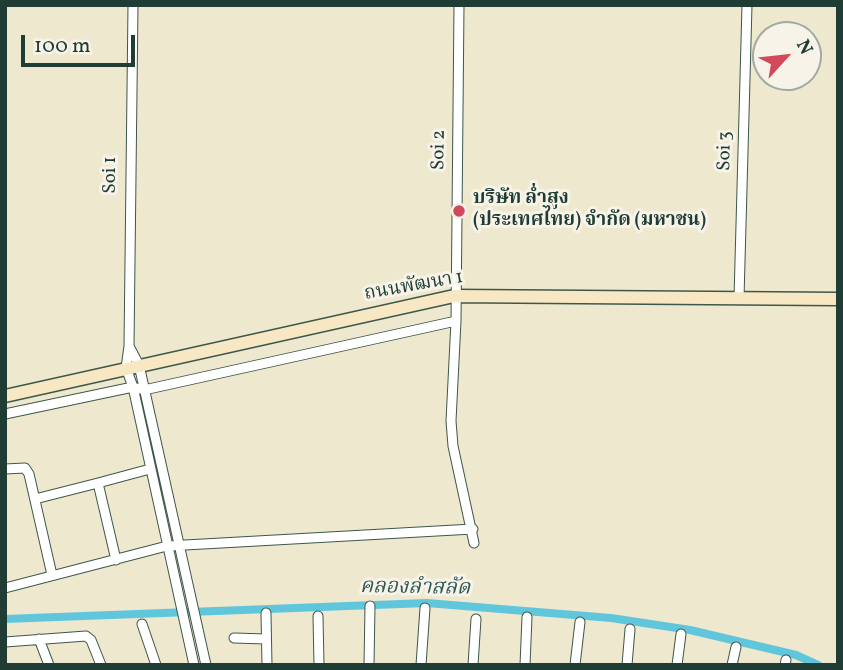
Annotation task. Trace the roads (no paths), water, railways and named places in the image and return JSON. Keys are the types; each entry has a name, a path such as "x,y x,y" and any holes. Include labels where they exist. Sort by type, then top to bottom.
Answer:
{"main road":[{"name":"ถนนพัฒนา 1","path":"5,396 454,296 838,299"}],"street":[{"name":"Soi 1","path":"132,5 129,346 126,368 133,387 194,665"},
{"name":"Soi 2","path":"459,5 453,446 474,543"},
{"name":"Soi 3","path":"739,298 747,5"},
{"path":"5,414 133,387 144,390 456,321"},
{"name":"Soi 1","path":"129,346 139,365 206,665"},
{"path":"5,469 25,468 35,499 52,575"},
{"path":"35,499 150,468"},
{"path":"98,483 116,560"},
{"path":"5,588 167,546 473,529"},
{"path":"369,665 370,607"},
{"path":"421,665 425,608"},
{"path":"266,613 267,665"},
{"path":"318,616 319,665"},
{"path":"525,665 527,618"},
{"path":"473,665 475,619"},
{"path":"575,665 580,622"},
{"path":"142,624 156,665"},
{"path":"627,665 630,629"},
{"path":"677,665 681,634"},
{"path":"5,642 86,636 92,640 101,665"},
{"path":"234,638 265,639"},
{"path":"39,639 48,665"},
{"path":"732,665 736,647"}],"waterway":[{"name":"คลองลำสลัด","path":"5,619 427,603 611,618 690,630 796,655 818,665"}],"place":[{"name":"บริษัท ล่ำสูง (ประเทศไทย) จำกัด (มหาชน)","path":"459,211"}]}
